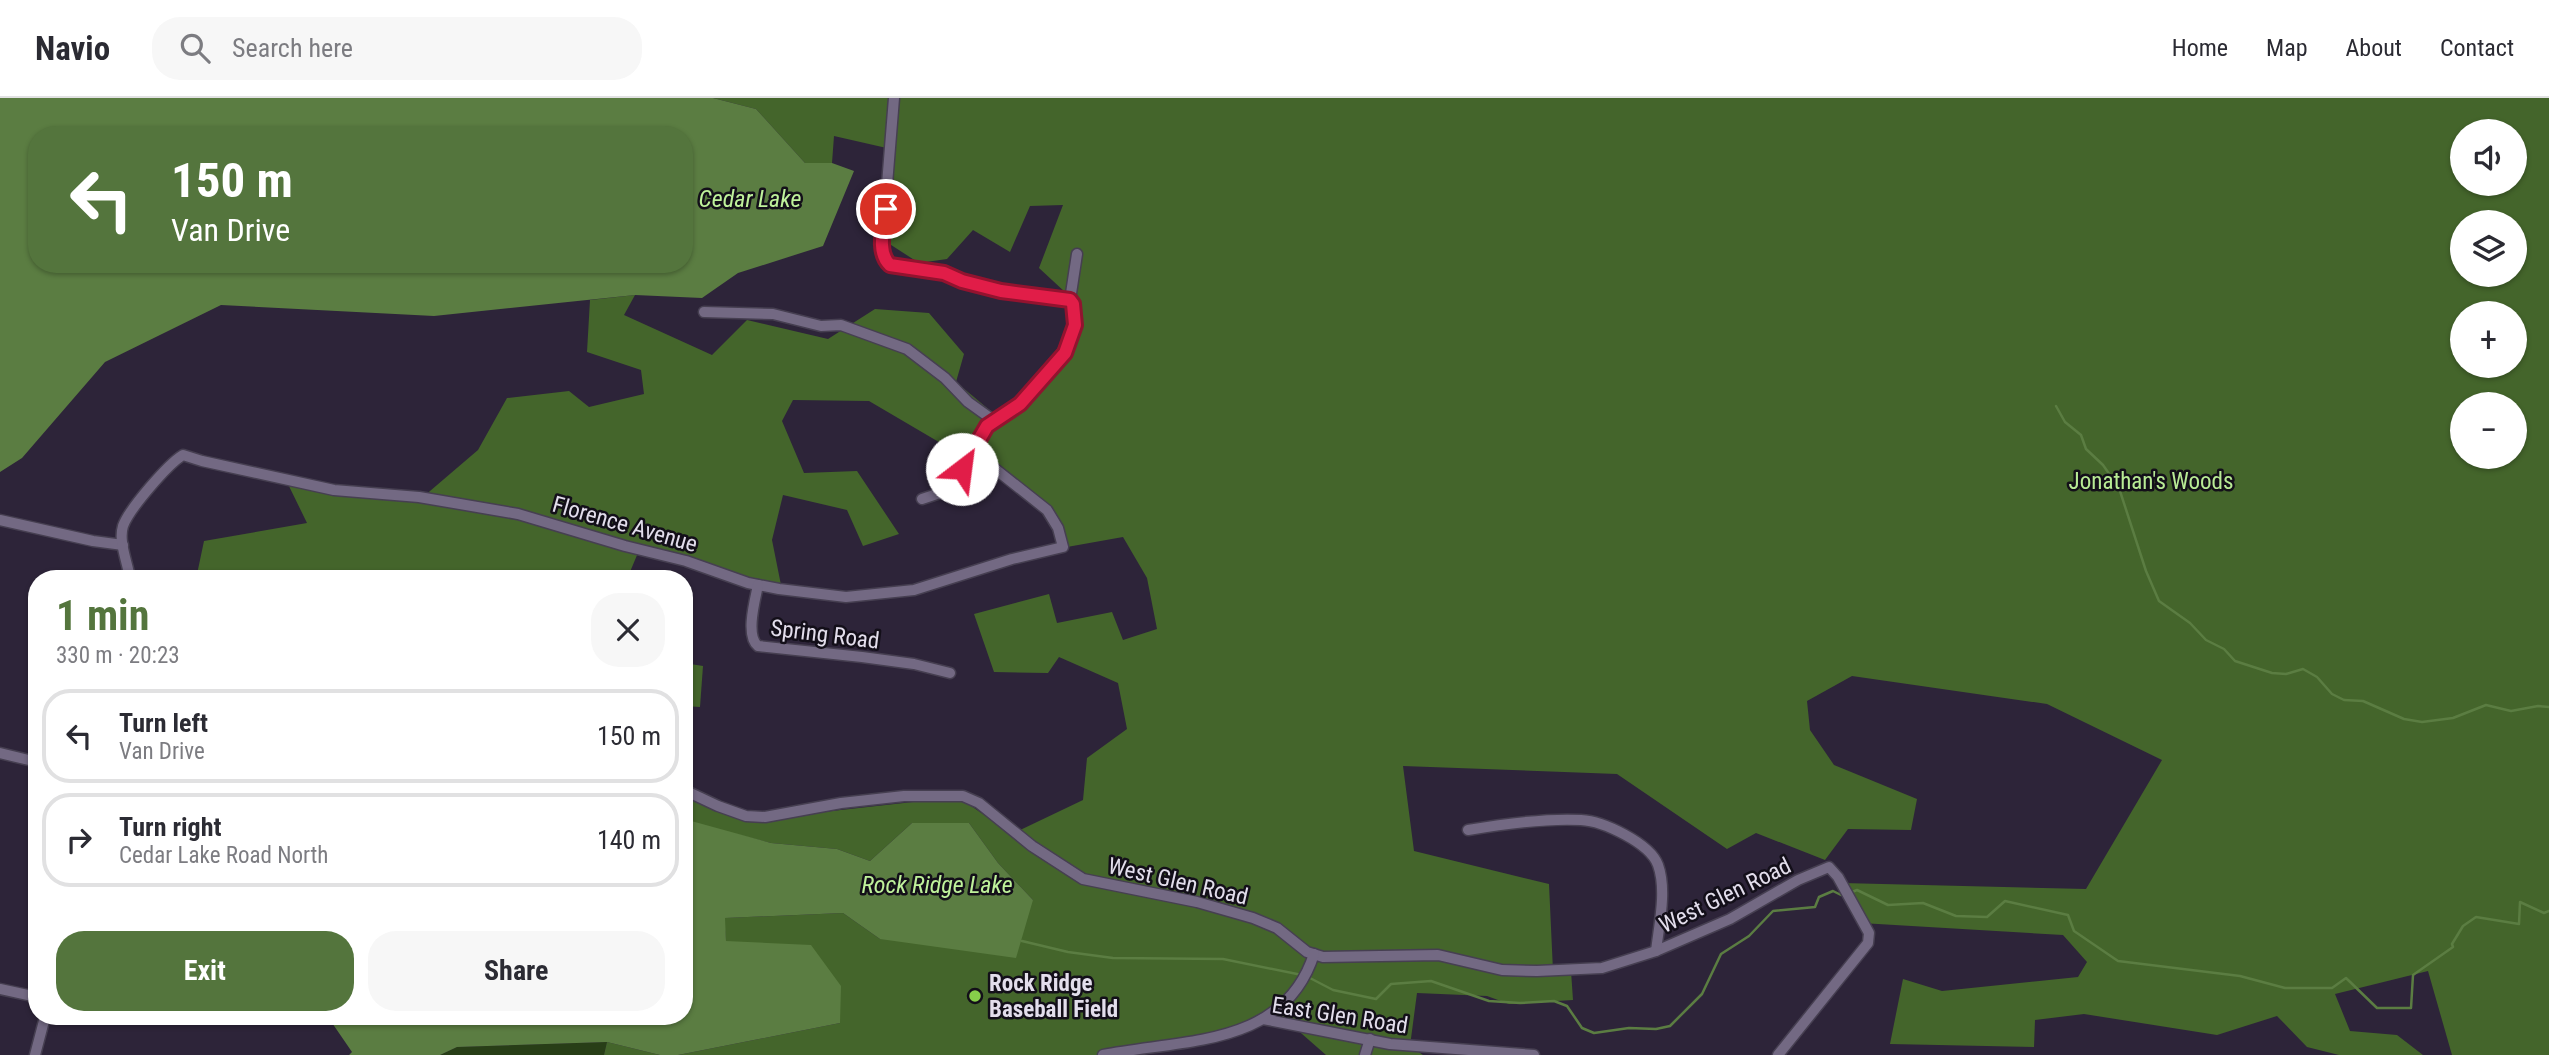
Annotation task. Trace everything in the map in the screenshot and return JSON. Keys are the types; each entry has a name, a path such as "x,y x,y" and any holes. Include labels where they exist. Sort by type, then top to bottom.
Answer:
{"street":[{"path":"894,98 883,253 890,265 944,273 962,281 1001,291 1070,300"},
{"path":"922,499 951,489 987,426 1020,404 1065,353 1075,325 1073,304 1070,300 1077,254"},
{"path":"704,312 774,314 821,326 841,325 907,349 993,420"},
{"name":"Florence Avenue","path":"128,570 123,545 123,526 161,474 183,455 334,490 419,496 518,514 686,561 758,585 846,597 914,590 1012,559 1063,547 1058,528 1047,510 974,450"},
{"path":"0,520 123,545"},
{"name":"Spring Road","path":"758,585 751,636 758,646 914,664 950,673"},
{"path":"0,754 28,760"},
{"name":"West Glen Road","path":"693,794 737,813 765,817 841,803 904,796 962,796 979,803 1032,846 1083,879 1217,907 1253,918 1277,928 1307,953 1323,957 1438,955 1502,970 1602,968 1656,951 1730,919 1798,880 1829,867 1869,933 1868,943 1778,1055"},
{"path":"1468,830 1584,820 1637,841 1656,859 1660,875 1656,951"},
{"path":"1263,1020 1284,1003 1304,981 1314,954"},
{"path":"0,989 28,995"},
{"name":"East Glen Road","path":"1103,1055 1208,1040 1241,1031 1263,1020 1432,1048 1534,1055"},
{"path":"35,1055 43,1025"},
{"path":"1365,1055 1370,1039"}],"shaded area":[{"path":"607,1042 604,1055 440,1055 457,1047"}],"green space":[{"name":"Jonathan's Woods","path":"713,98 2549,98 2549,1055 2452,1055 2428,971 2335,994 2350,1031 2397,1035 2423,1055 2339,1055 2307,1047 2277,1016 2217,1035 2084,1014 2035,1020 2034,1047 1890,1044 1903,979 1942,991 2078,977 2087,962 2063,935 1861,923 1842,883 2086,889 2162,760 2047,704 1852,676 1807,701 1810,730 1834,765 1917,799 1911,830 1848,829 1825,860 1756,833 1727,849 1617,774 1403,766 1414,851 1549,884 1553,971 1571,971 1573,1000 1509,1004 1487,996 1417,993 1410,1046 1423,1055 1326,1055 1285,1019 1185,1046 1121,1055 678,1055 840,1023 726,941 724,918 843,913 880,939 1033,900 998,863 969,823 912,823 870,861 837,849 771,843 693,823 693,797 759,819 958,797 1012,834 1083,800 1087,758 1127,729 1118,683 1059,657 1048,673 994,672 974,614 1049,594 1057,623 1112,612 1123,640 1157,629 1147,578 1123,537 1067,547 1029,495 869,401 793,400 782,421 804,473 857,471 899,534 863,546 847,510 783,495 772,540 782,590 640,548 631,570 198,570 204,541 307,523 286,480 423,497 478,450 507,398 569,391 589,407 644,394 641,370 587,352 590,300 635,295 624,315 712,355 747,320 828,339 875,309 929,313 964,354 956,382 999,418 1035,393 1079,305 1039,268 1063,205 1030,206 1010,252 973,230 947,259 919,263 888,243 891,149 834,136 832,163 805,163 756,109"},
{"path":"693,664 703,666 700,707 693,707"},
{"path":"607,1042 660,1055 604,1055"}],"water":[{"name":"Cedar Lake","path":"0,98 713,98 756,109 805,163 832,163 854,171 823,246 738,273 702,298 635,295 434,316 221,305 105,362 22,458 0,472"},
{"name":"Rock Ridge Lake","path":"693,821 771,843 837,849 870,861 912,823 969,823 998,863 1033,900 1016,958 880,939 843,913 725,918 726,941 811,945 841,986 840,1023 678,1055 660,1055 607,1042 457,1047 440,1055 349,1055 352,1052 333,1025 693,1025"}],"waterway":[{"path":"2056,406 2065,422 2081,435 2086,449 2103,465 2119,488 2146,571 2159,601 2190,623 2206,640 2224,649 2235,661 2272,673 2286,674 2303,669 2317,677 2332,694 2344,700 2363,701 2404,719 2422,722 2453,718 2486,705 2511,711 2538,706 2549,707"},
{"path":"1852,892 1857,890 1888,905 1923,903 1956,916 1987,917 2005,901 2068,915 2074,931 2118,961 2240,976 2285,988 2332,988 2346,978 2377,1008 2411,1008 2413,975 2453,947 2452,944 2463,926 2476,917 2519,924 2520,902 2544,913 2549,911"},
{"path":"1308,977 1333,990 1376,999 1391,984 1431,981 1489,1001 1554,1001 1567,1006 1582,1028 1594,1033 1629,1028 1656,1029 1670,1026 1702,994 1721,954 1749,936 1773,911 1815,907 1819,897 1833,891 1841,895"},
{"path":"1022,941 1068,952 1113,958 1223,959 1302,975"}],"place":[{"name":"Rock Ridge Baseball Field","path":"975,996"}],"route":[{"path":"886,209 882,246 884,259 890,265 944,273 962,281 1001,291 1070,300 1073,304 1075,325 1070,346 1030,395 987,426 962,469"}]}
